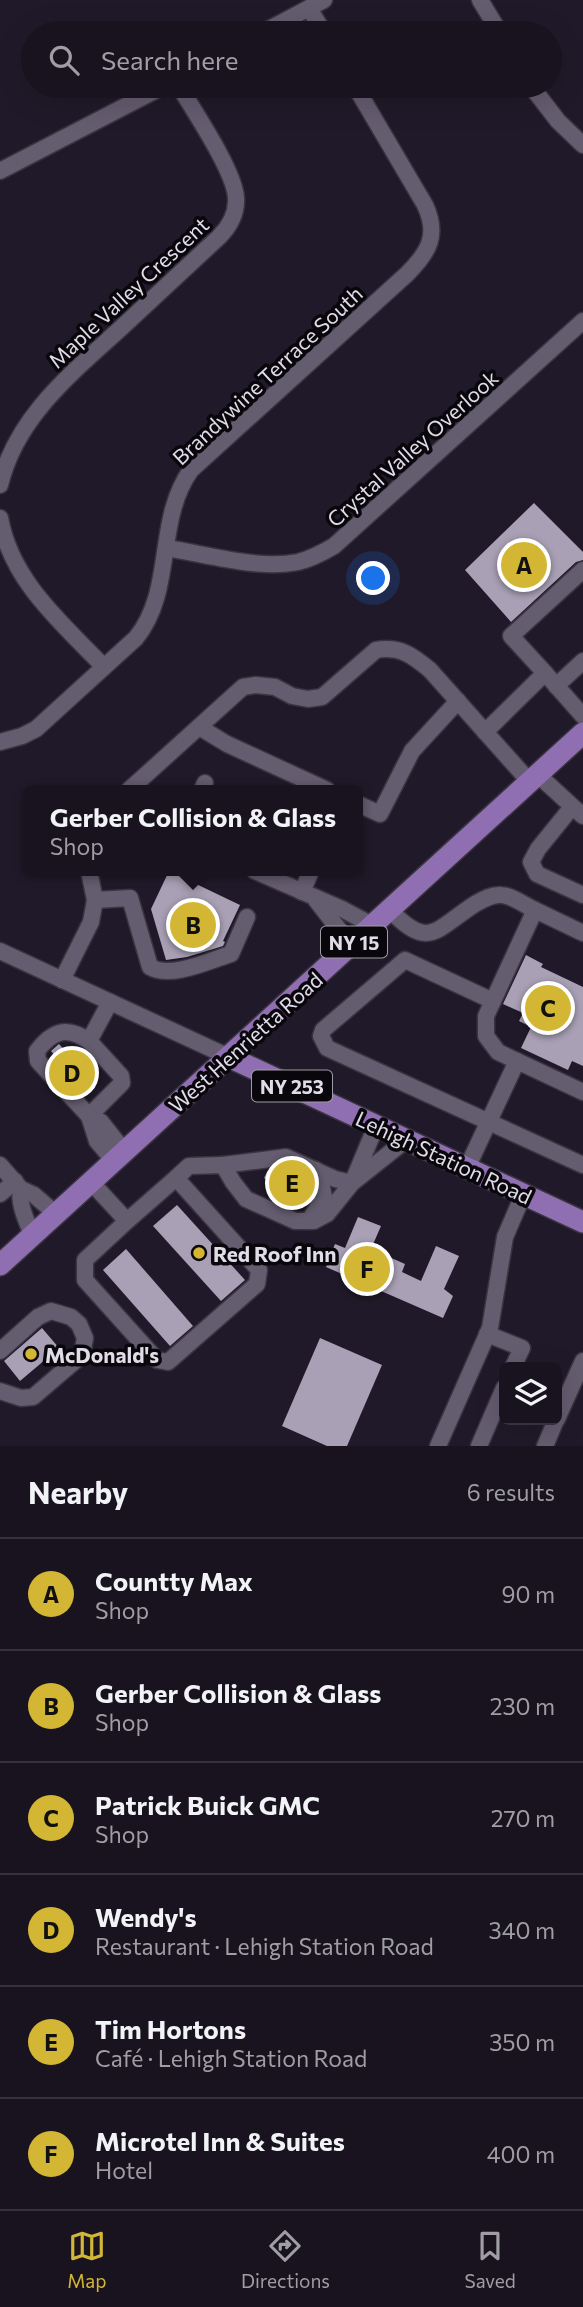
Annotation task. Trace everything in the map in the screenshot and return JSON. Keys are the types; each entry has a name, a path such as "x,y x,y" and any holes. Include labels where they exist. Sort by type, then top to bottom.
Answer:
{"main road":[{"name":"West Henrietta Road","path":"0,1265 583,733"},
{"name":"Lehigh Station Road","path":"229,1057 583,1222"}],"street":[{"path":"285,21 324,0"},
{"path":"480,0 493,21"},
{"path":"309,8 317,21"},
{"path":"0,171 141,98"},
{"name":"Maple Valley Crescent","path":"0,485 15,443 48,397 219,237 232,221 236,203 234,185 186,98"},
{"name":"Brandywine Terrace South","path":"0,743 36,729 123,651 149,619 159,585 176,495 191,470 407,274 423,256 429,245 432,219 362,98"},
{"path":"540,98 558,121 583,145"},
{"name":"Crystal Valley Overlook","path":"166,548 280,564 299,561 325,551 355,529 583,321"},
{"path":"0,518 9,551 31,588 104,667"},
{"path":"583,570 511,636 583,716"},
{"path":"135,785 243,687 275,687 292,696 308,699 322,696 376,650 387,648 411,654 430,670 485,732 533,777 577,811 538,849 531,862 537,874 583,895"},
{"path":"556,686 583,662"},
{"path":"485,732 545,673"},
{"path":"363,806 380,814 412,751 458,701"},
{"path":"199,727 227,744 316,785"},
{"path":"62,980 91,922 95,900 90,876"},
{"path":"266,876 372,925"},
{"path":"310,876 308,895 351,945"},
{"path":"389,909 405,926 423,934 435,931 482,899 501,895 583,933"},
{"path":"95,900 130,898 150,967 158,971 172,972 231,954 247,918"},
{"path":"535,910 486,1016 486,1036 498,1052 583,1092"},
{"name":"Lehigh Station Road","path":"2,957 62,980 229,1057"},
{"path":"493,1001 405,960 323,1030 321,1036 327,1048 583,1165"},
{"path":"89,1041 110,1002"},
{"path":"89,1115 122,1083 121,1076 89,1041 76,1033 61,1032 53,1035 40,1046 38,1061 89,1115 97,1140 119,1156"},
{"path":"467,1168 517,1061"},
{"path":"352,1183 376,1126"},
{"path":"223,1166 246,1199 295,1221 314,1222 327,1214 352,1183 406,1140"},
{"path":"176,1178 259,1270 257,1284 169,1362 157,1360 85,1280 85,1260 189,1166 223,1166 286,1157 352,1183"},
{"path":"0,1165 18,1185 56,1214"},
{"path":"309,1221 324,1197 322,1187 313,1177 316,1170"},
{"path":"91,1182 127,1221"},
{"path":"0,1194 18,1185"},
{"path":"18,1185 22,1209 32,1235"},
{"path":"438,1446 490,1328 505,1237 523,1195"},
{"path":"0,1351 38,1317 51,1311 71,1317 79,1324 85,1338 82,1355 33,1397 21,1398 0,1391"},
{"path":"487,1334 522,1348 515,1362"},
{"path":"562,1406 583,1362"},
{"path":"479,1446 499,1400"},
{"path":"545,1446 554,1425"}],"building":[{"path":"534,503 583,552 583,560 576,562 511,622 465,570"},
{"path":"167,876 179,876 240,905 223,946 166,960 151,909"},
{"path":"526,955 543,964 541,967 583,987 583,1066 572,1061 568,1070 521,1048 531,1027 519,1021 523,1013 503,1004"},
{"path":"59,1044 96,1084 84,1095 51,1059 55,1056 51,1051"},
{"path":"284,1168 303,1176 309,1188 303,1200 279,1189 264,1178 268,1170"},
{"name":"Red Roof Inn","path":"177,1205 245,1280 221,1301 153,1226"},
{"path":"358,1217 381,1226 371,1249 405,1264 402,1272 421,1281 436,1246 459,1256 444,1289 453,1296 443,1318 326,1267 335,1244 345,1248"},
{"name":"Red Roof Inn","path":"126,1249 193,1326 170,1346 103,1270"},
{"name":"McDonald's","path":"42,1328 59,1348 20,1381 4,1361"},
{"path":"320,1338 382,1365 347,1446 327,1446 282,1426"}],"place":[{"name":"Countty Max","path":"524,565"},
{"name":"Gerber Collision & Glass","path":"193,925"},
{"name":"Patrick Buick GMC","path":"548,1008"},
{"name":"Wendy's","path":"72,1073"},
{"name":"Tim Hortons","path":"292,1183"},
{"name":"Red Roof Inn","path":"199,1253"},
{"name":"Microtel Inn & Suites","path":"367,1269"},
{"name":"McDonald's","path":"31,1354"}]}
